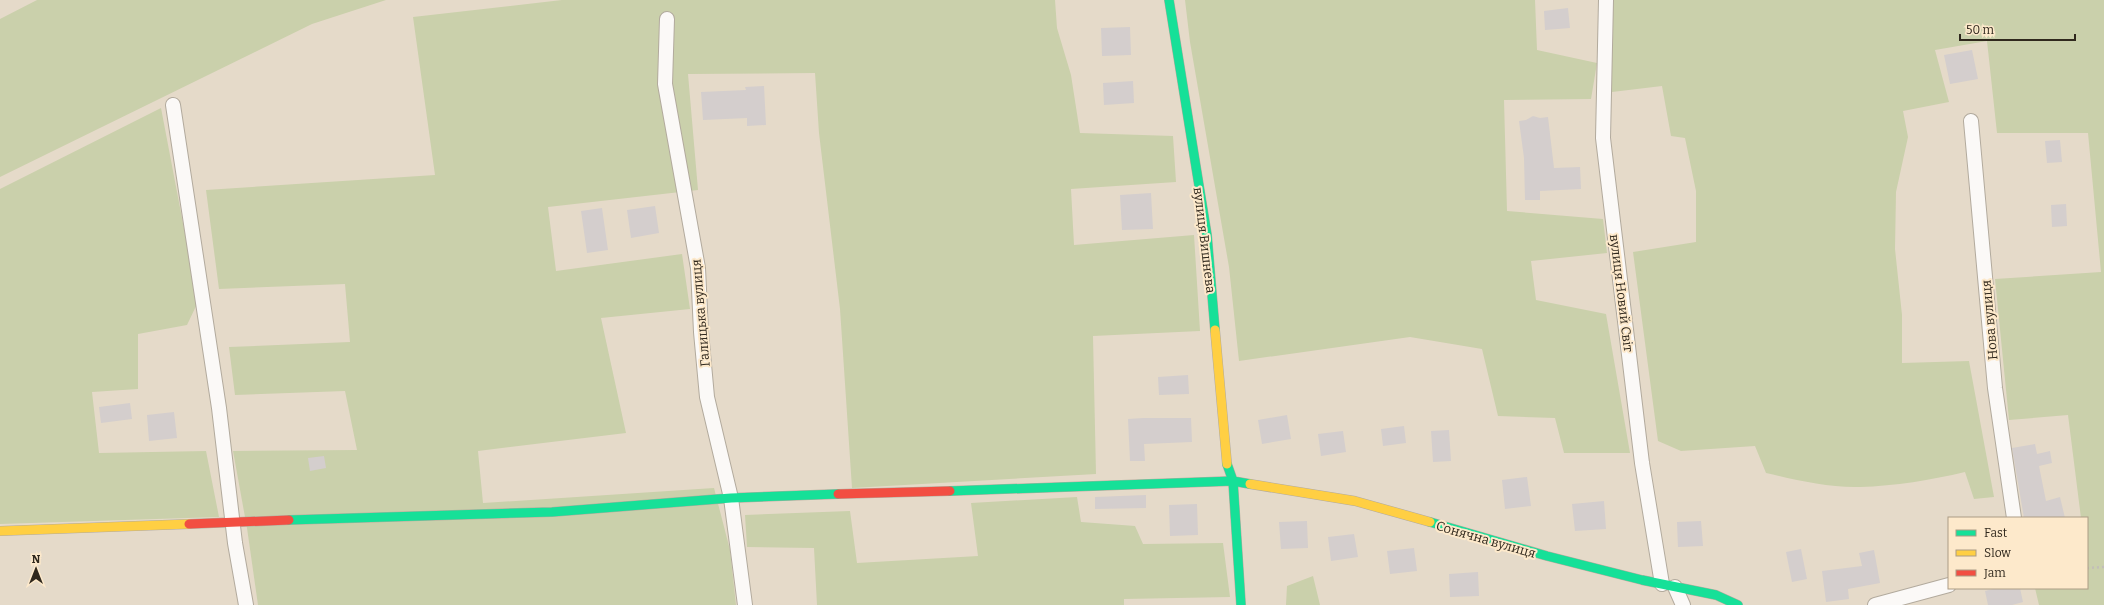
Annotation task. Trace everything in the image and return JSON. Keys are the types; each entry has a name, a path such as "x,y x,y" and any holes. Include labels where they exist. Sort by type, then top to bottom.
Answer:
{"street":[{"name":"вулиця Вишнева","path":"1169,0 1207,235 1227,468 1233,480 1241,605"},
{"name":"вулиця Новий Світ","path":"1606,0 1604,138 1642,463 1669,586 1683,605"},
{"name":"Галицька вулиця","path":"667,20 665,84 698,268 701,332 707,396 731,498 745,605"},
{"path":"173,105 218,400 233,522 246,605"},
{"name":"Нова вулиця","path":"1971,121 1996,388 2014,517"},
{"name":"Сонячна вулиця","path":"0,530 385,516 552,512 731,498 1233,480 1355,502 1546,556 1669,586 1716,595 1738,605"},
{"path":"1875,605 1948,585"}],"path":[{"path":"2088,568 2104,568"}],"green space":[{"path":"37,0 386,0 312,24 0,177 0,19"},
{"path":"562,0 1055,0 1057,28 1071,75 1080,133 1173,136 1176,182 1071,189 1074,245 1194,235 1200,331 1093,336 1096,474 852,488 840,309 819,133 815,73 688,74 698,190 548,207 556,271 682,254 690,309 601,318 626,433 478,451 483,503 714,488 730,550 736,605 258,605 247,528 233,451 357,450 345,391 235,395 229,347 350,342 345,284 219,289 206,190 435,175 413,17"},
{"path":"1185,0 1535,0 1537,50 1597,63 1591,99 1504,100 1507,211 1603,219 1607,253 1531,261 1536,300 1606,314 1630,453 1564,453 1555,418 1498,416 1482,349 1410,337 1239,361 1229,267 1190,42"},
{"path":"1611,0 2104,0 2104,605 2039,605 2035,589 2088,589 2088,517 2081,517 2068,415 2009,420 1995,279 2101,272 2088,133 1997,133 1987,41 1935,50 1949,102 1903,111 1908,137 1896,192 1895,249 1902,315 1902,363 1969,361 1994,497 1974,499 1965,472 1900,484 1860,487 1836,486 1813,483 1766,473 1755,446 1681,451 1658,441 1633,252 1696,242 1696,191 1685,138 1671,136 1662,86 1612,92"},
{"path":"161,108 198,302 187,325 138,334 138,389 92,392 99,453 206,451 219,517 0,524 0,189"},
{"path":"1077,497 1081,522 1135,526 1143,544 1223,543 1230,597 1124,599 1124,605 817,605 814,548 747,547 745,515 850,511 857,563 978,556 971,503"},
{"path":"1313,576 1320,605 1286,605 1287,586"}],"building":[{"path":"1568,8 1570,28 1545,30 1544,11"},
{"path":"1130,27 1131,55 1102,56 1101,28"},
{"path":"1972,50 1978,79 1950,84 1944,55"},
{"path":"1133,81 1134,103 1104,105 1103,83"},
{"path":"764,86 766,125 747,126 747,118 703,120 701,92 746,90 745,87"},
{"path":"1533,116 1540,118 1548,117 1554,168 1580,167 1581,189 1540,191 1540,200 1525,200 1524,158 1519,121 1526,120"},
{"path":"2060,140 2062,162 2047,163 2045,141"},
{"path":"1151,193 1153,229 1122,230 1120,195"},
{"path":"2066,204 2067,226 2052,227 2051,205"},
{"path":"655,206 659,233 631,238 627,210"},
{"path":"602,208 608,250 587,253 581,211"},
{"path":"1188,375 1189,394 1159,395 1158,377"},
{"path":"130,403 132,419 101,423 99,407"},
{"path":"174,412 177,438 149,441 147,415"},
{"path":"1287,415 1291,439 1262,444 1258,420"},
{"path":"1191,418 1192,442 1144,444 1145,461 1130,461 1128,419"},
{"path":"1404,426 1406,443 1383,446 1381,429"},
{"path":"1449,430 1451,461 1433,462 1431,431"},
{"path":"1343,431 1346,452 1321,456 1318,434"},
{"path":"2035,444 2037,454 2050,451 2052,463 2039,466 2046,501 2060,497 2065,517 2024,517 2012,448"},
{"path":"324,456 326,468 310,471 308,458"},
{"path":"1527,477 1531,506 1505,509 1502,480"},
{"path":"1146,495 1146,508 1095,509 1095,497"},
{"path":"1604,501 1606,529 1575,531 1572,504"},
{"path":"1197,504 1198,535 1170,536 1169,505"},
{"path":"1307,521 1308,548 1281,549 1279,522"},
{"path":"1701,521 1703,546 1678,547 1677,522"},
{"path":"1354,534 1358,557 1331,561 1328,537"},
{"path":"1414,548 1417,571 1390,574 1387,551"},
{"path":"1801,549 1807,579 1792,582 1786,552"},
{"path":"1874,550 1880,583 1848,589 1849,599 1826,602 1822,571 1862,566 1859,553"},
{"path":"1478,572 1479,596 1450,597 1449,574"},
{"path":"1993,589 2020,589 2023,602 2012,605 1988,605 1985,591"}],"traffic: fast":[{"path":"1169,0 1207,235 1215,330"},
{"path":"1227,464 1233,481 1241,605"},
{"path":"950,491 1233,481 1250,484"},
{"path":"289,520 552,512 731,498 838,494"},
{"path":"1430,522 1547,556 1642,580 1716,595 1738,605"}],"traffic: slow":[{"path":"1215,330 1227,464"},
{"path":"1250,484 1355,501 1430,522"},
{"path":"0,531 189,524"}],"traffic: jam":[{"path":"838,494 950,491"},
{"path":"189,524 289,520"}]}
